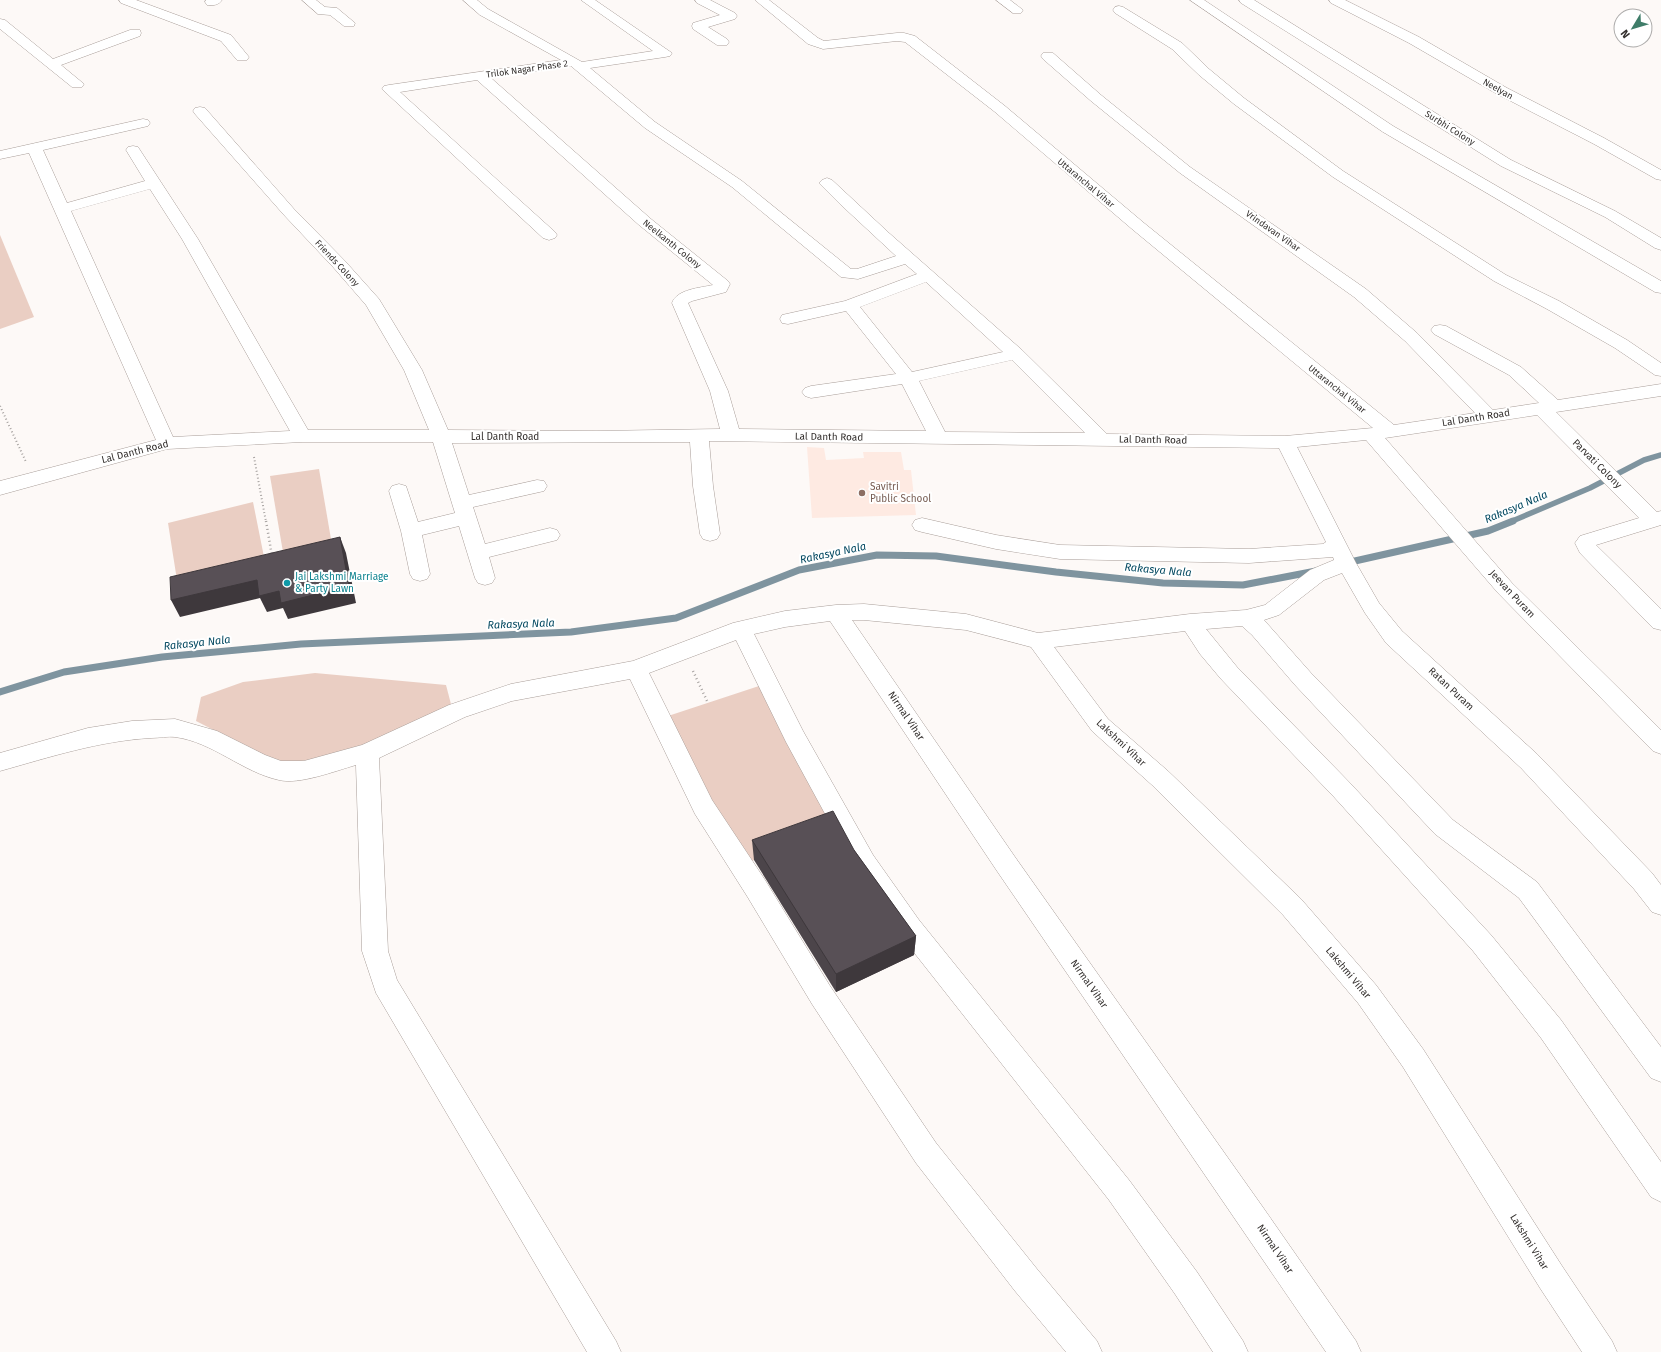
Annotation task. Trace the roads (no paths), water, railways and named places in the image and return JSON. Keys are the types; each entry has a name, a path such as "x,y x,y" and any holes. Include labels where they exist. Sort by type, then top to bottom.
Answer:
{"street":[{"path":"125,0 226,38 242,57"},
{"path":"308,0 322,11 333,11 349,23"},
{"path":"469,0 484,12 576,64 650,125 737,184 847,274 858,274 906,258"},
{"name":"Trilok Nagar Phase 2","path":"549,235 389,89 665,53 587,0"},
{"path":"701,0 731,16 698,26 722,42"},
{"name":"Uttaranchal Vihar","path":"761,0 813,41 823,45 897,37 910,39 1000,109 1138,226 1390,432"},
{"path":"1002,0 1017,10"},
{"path":"1196,0 1388,129 1661,288"},
{"name":"Surbhi Colony","path":"1245,0 1506,163 1610,214 1661,245"},
{"name":"Neelyan","path":"1335,0 1414,40 1502,91 1599,141 1661,176"},
{"path":"1119,10 1177,46 1204,72 1239,101 1338,174 1500,278 1553,305 1621,344 1661,371"},
{"path":"0,23 77,84"},
{"path":"51,64 135,33"},
{"name":"Vrindavan Vihar","path":"1048,56 1096,98 1184,170 1360,293 1411,336 1488,416"},
{"name":"Neelkanth Colony","path":"480,76 645,222 722,284 720,288 686,297 680,302 719,391 731,435"},
{"name":"Friends Colony","path":"200,111 289,212 339,264 373,303 413,370 441,436 485,578"},
{"path":"0,155 143,122"},
{"path":"34,147 167,443"},
{"path":"133,150 190,239 302,436"},
{"path":"61,209 155,183"},
{"path":"827,183 906,258 1016,354 1101,439"},
{"path":"788,319 850,304 927,276"},
{"path":"850,304 908,378 939,438"},
{"name":"Parvati Colony","path":"1440,330 1515,371 1600,467 1625,492 1657,519"},
{"path":"811,392 908,378 1016,354"},
{"name":"Lal Danth Road","path":"0,488 167,443 302,436 699,435 1285,442 1390,432 1661,390"},
{"name":"Jeevan Puram","path":"1371,434 1505,588 1661,744"},
{"path":"699,435 702,486 710,534"},
{"name":"Ratan Puram","path":"1285,442 1341,553 1372,608 1394,636 1529,761 1661,904"},
{"path":"411,531 465,510 537,486"},
{"path":"399,491 411,531 420,574"},
{"path":"1657,519 1587,541 1585,543 1587,548 1661,622"},
{"path":"922,525 996,542 1060,552 1249,556 1328,551 1341,553"},
{"path":"478,553 550,535"},
{"path":"0,762 88,736 132,730 175,728 209,738 257,762 280,771 304,770 367,753 457,711 511,693 636,669 741,629 785,619 836,613 864,612 966,622 1038,641 1190,622 1246,618 1272,610 1317,576 1341,553"},
{"name":"Nirmal Vihar","path":"836,613 1006,864 1252,1216 1345,1352"},
{"path":"1246,618 1260,629 1303,679 1444,827 1528,890 1661,1069"},
{"path":"1190,622 1208,648 1229,673 1342,790 1482,943 1551,1029 1661,1187"},
{"path":"741,629 794,736 864,862 910,928 1030,1077 1118,1190 1186,1283 1232,1352"},
{"name":"Lakshmi Vihar","path":"1038,641 1100,725 1160,778 1292,907 1367,994 1413,1058 1551,1277 1602,1352"},
{"path":"636,669 703,807 756,888 821,995 926,1153 1026,1280 1086,1352"},
{"path":"367,753 375,951 386,984 605,1352"}],"waterway":[{"name":"Rakasya Nala","path":"1510,522 1590,488 1644,460 1661,455"},
{"name":"Rakasya Nala","path":"1346,563 1488,531 1513,521"},
{"name":"Rakasya Nala","path":"0,692 64,672 162,657 301,644 571,632 676,618 799,570 877,555 936,556 1056,572 1163,583 1243,585 1316,571"}],"place":[{"name":"Savitri Public School","path":"862,493"},
{"name":"Jai Lakshmi Marriage & Party Lawn","path":"287,583"}]}
